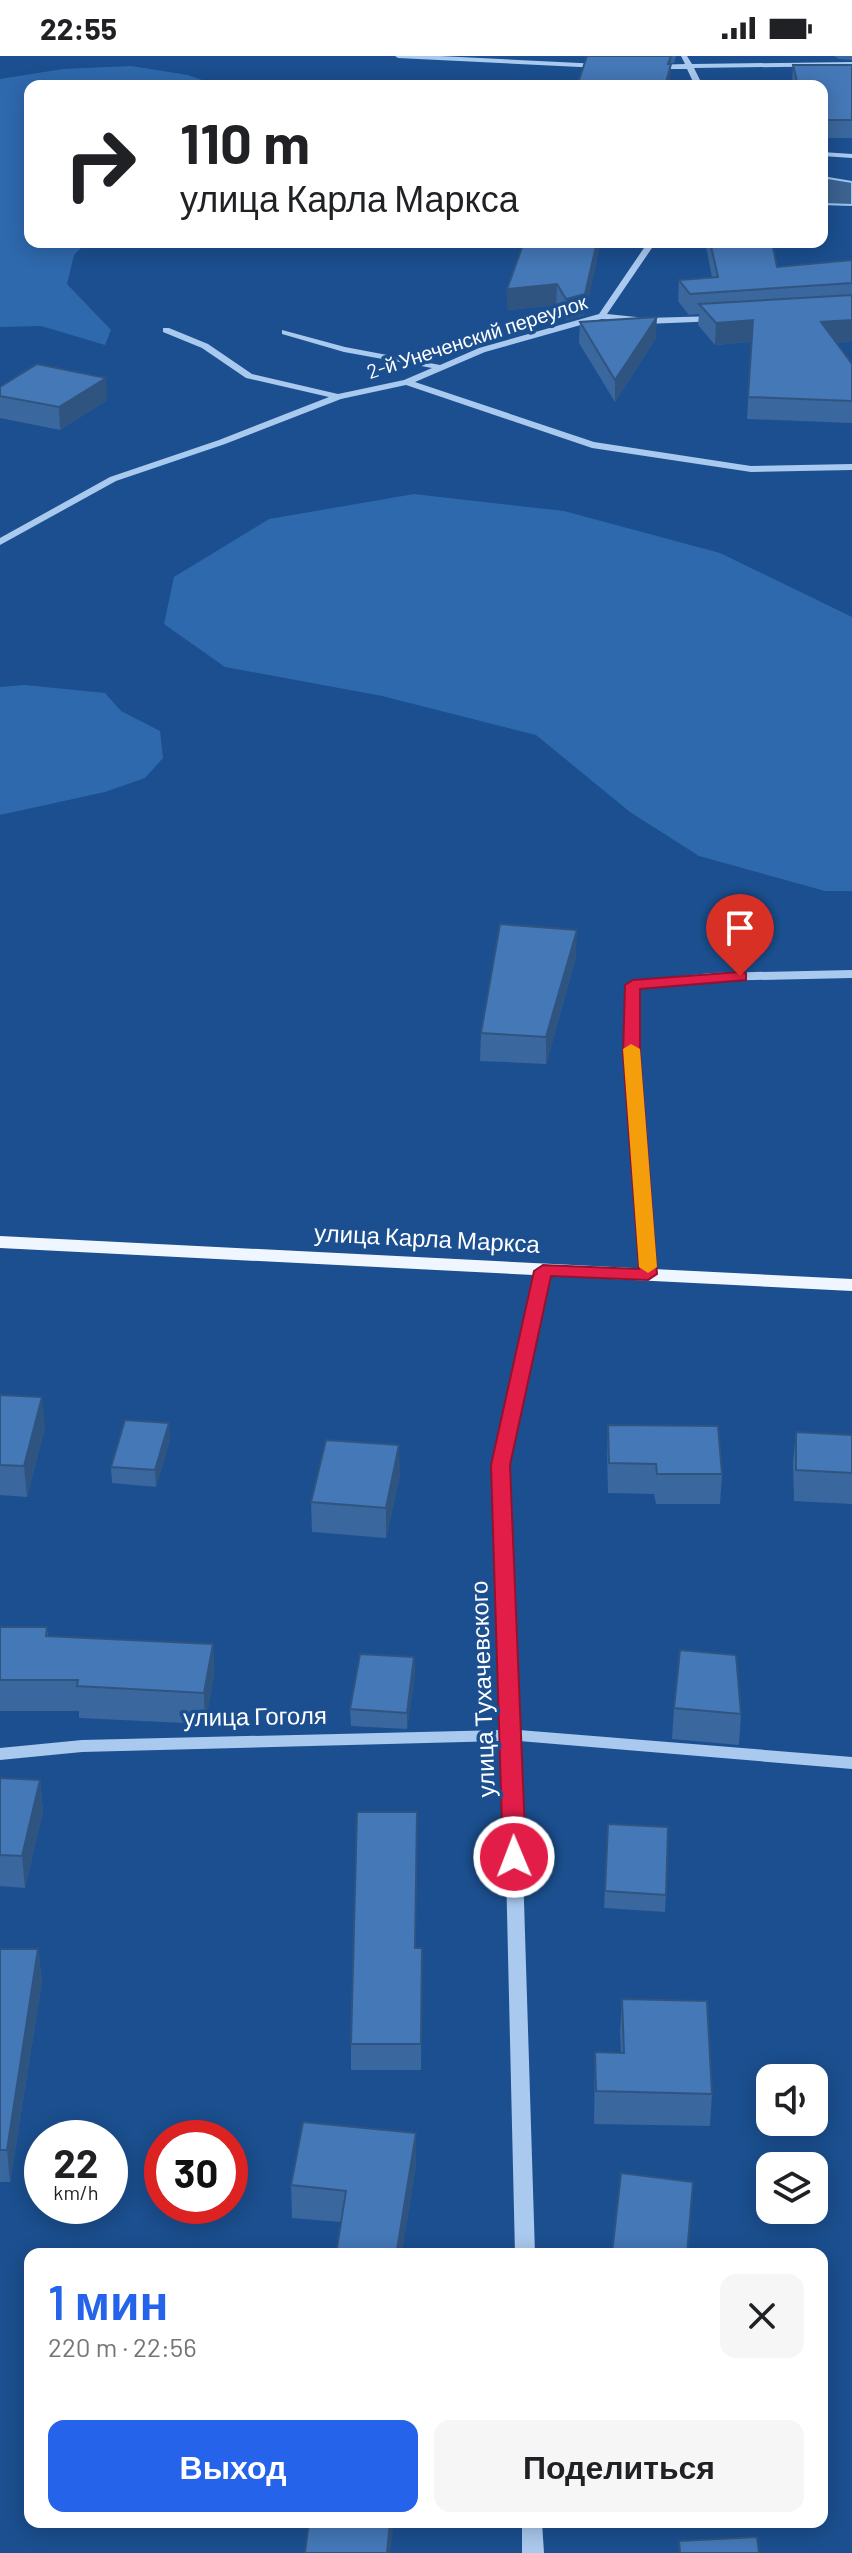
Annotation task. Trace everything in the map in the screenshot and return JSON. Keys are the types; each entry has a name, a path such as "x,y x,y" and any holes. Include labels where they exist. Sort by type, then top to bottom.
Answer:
{"main road":[{"name":"улица Карла Маркса","path":"0,1242 852,1285"}],"street":[{"path":"398,56 603,66"},
{"path":"684,56 696,80"},
{"path":"647,67 852,64"},
{"path":"828,154 852,156"},
{"path":"602,316 648,248"},
{"name":"2-й Унеченский переулок","path":"0,542 113,479 222,442 338,397 407,382 482,350 602,316 646,321 724,319"},
{"path":"166,330 205,346 249,376 338,397"},
{"path":"285,332 344,349 438,367"},
{"path":"407,382 592,445 751,469 852,467"},
{"path":"648,1274 632,1066 633,985 711,977 852,974"},
{"name":"улица Тухачевского","path":"525,2248 511,1735 500,1465 543,1271"},
{"name":"улица Гоголя","path":"0,1754 82,1746 511,1735 852,1763"},
{"path":"532,2528 533,2553"}],"shaded area":[{"path":"131,66 202,80 24,80 24,248 81,248 74,255 67,284 111,330 105,345 41,326 0,327 0,79 63,69"},
{"path":"828,178 852,182 852,205 828,204"},
{"path":"414,494 564,511 720,553 852,617 852,891 825,891 699,856 630,812 536,735 382,696 225,667 164,624 174,577 269,519"},
{"path":"25,685 105,693 121,711 160,731 163,758 145,778 105,792 0,815 0,687"}],"building":[{"path":"587,56 671,56 667,80 579,80"},
{"path":"793,65 852,65 852,120 828,120 828,80 797,80"},
{"path":"522,248 596,248 585,294 566,299 557,284 507,289"},
{"path":"711,248 773,248 777,267 852,260 852,283 690,294 679,280 718,277"},
{"path":"852,295 852,320 821,322 852,364 852,401 748,397 753,320 716,323 699,304"},
{"path":"657,317 615,380 580,322"},
{"path":"37,364 106,378 59,407 0,396 0,387"},
{"path":"500,924 577,930 546,1037 481,1033"},
{"path":"0,1395 42,1397 24,1466 0,1465"},
{"path":"125,1420 169,1423 155,1470 111,1467"},
{"path":"608,1425 718,1426 722,1474 657,1474 656,1464 609,1463"},
{"path":"796,1432 852,1435 852,1473 796,1470"},
{"path":"326,1440 399,1445 386,1508 311,1502"},
{"path":"0,1627 47,1627 46,1636 213,1644 204,1693 77,1686 78,1680 0,1680"},
{"path":"680,1650 736,1655 741,1714 674,1708"},
{"path":"360,1654 414,1657 407,1713 350,1709"},
{"path":"0,1778 40,1780 22,1856 0,1855"},
{"path":"357,1812 417,1812 415,1948 422,1948 421,2044 351,2044"},
{"path":"608,1824 668,1827 666,1895 605,1891"},
{"path":"0,1949 38,1949 7,2150 0,2150"},
{"path":"622,1999 707,2001 712,2094 596,2091 595,2052 624,2053"},
{"path":"303,2122 416,2133 397,2248 337,2248 346,2191 291,2185"},
{"path":"621,2173 693,2182 688,2248 613,2248"},
{"path":"308,2528 389,2528 387,2553 305,2553"},
{"path":"757,2537 759,2553 680,2553 679,2541"}],"slow traffic":[{"path":"631,1049 648,1267"}],"route":[{"path":"514,1857 500,1465 543,1271 648,1274 631,1054 633,985 740,976"}]}
